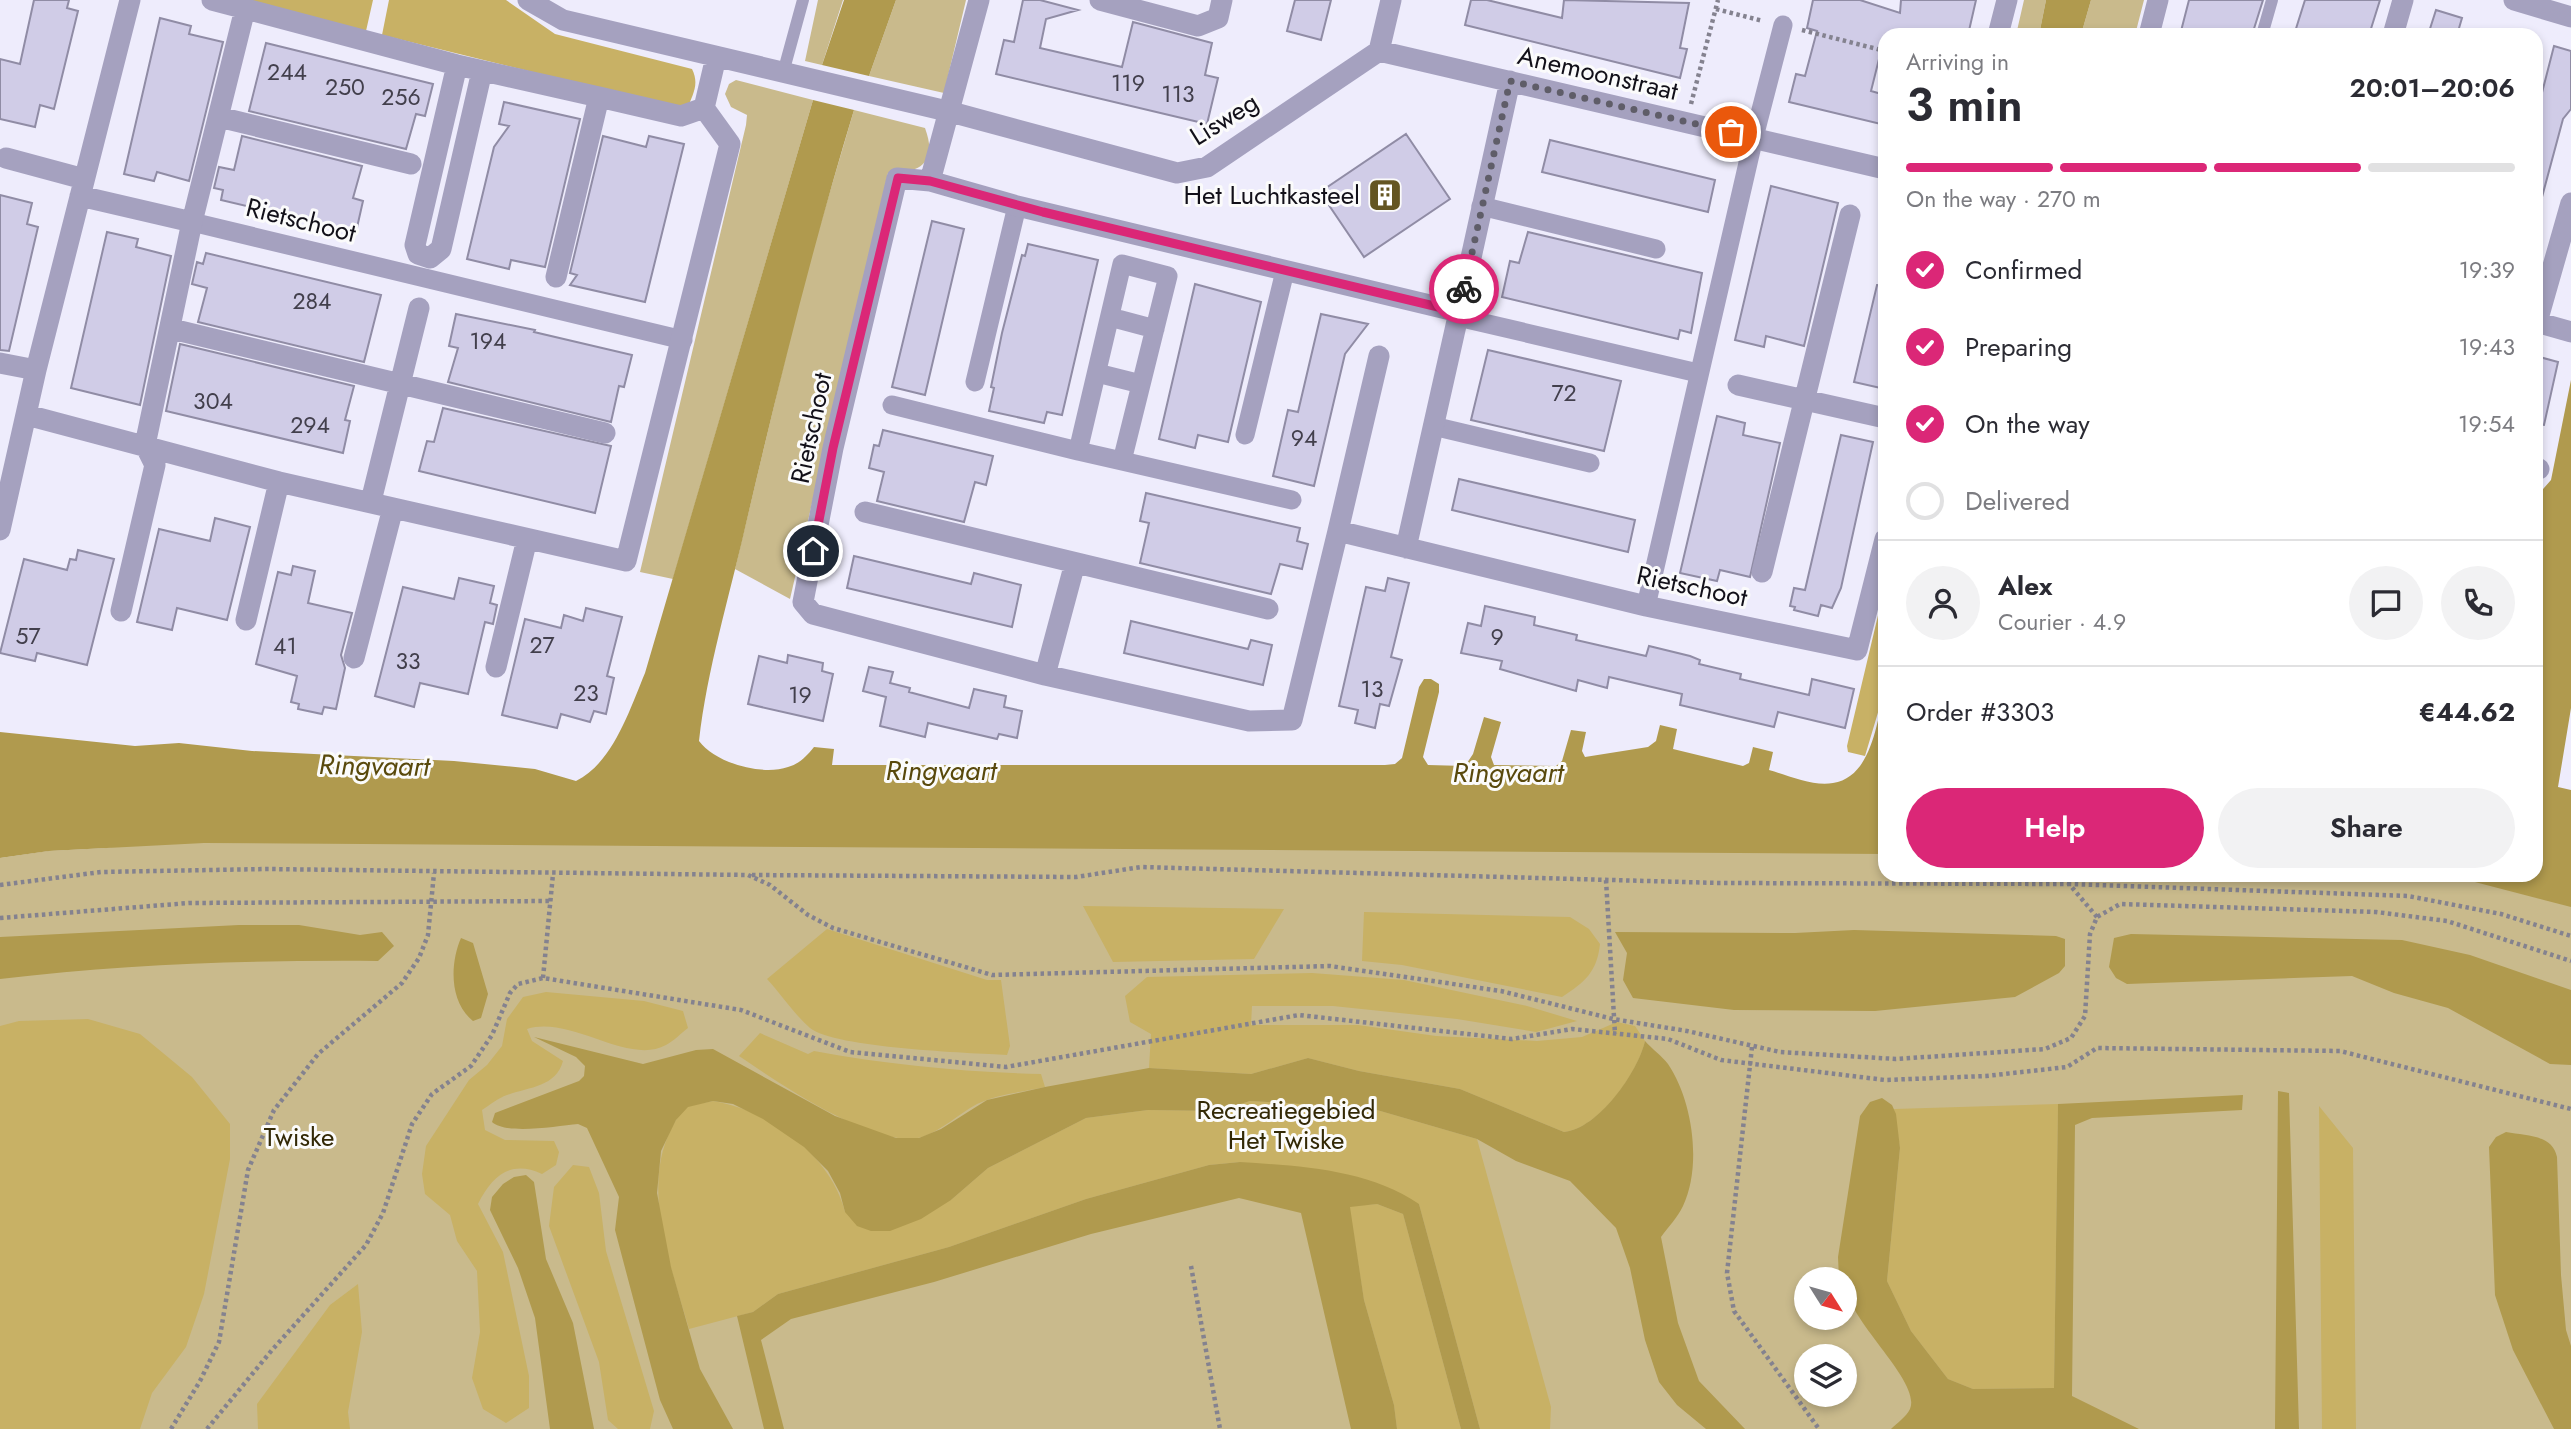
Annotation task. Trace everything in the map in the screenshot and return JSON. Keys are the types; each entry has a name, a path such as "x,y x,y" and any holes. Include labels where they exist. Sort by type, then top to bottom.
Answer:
{"street":[{"path":"1,522 36,370 130,0"},
{"path":"212,0 457,65 681,116 704,108"},
{"name":"Lisweg","path":"528,0 563,20 951,112 1177,173 1207,167 1379,51"},
{"path":"930,181 951,112 979,0"},
{"path":"1100,0 1198,26 1217,18 1222,0"},
{"path":"1379,51 1391,0"},
{"path":"2000,28 2007,0"},
{"path":"2150,28 2158,0"},
{"path":"2395,28 2403,0"},
{"path":"2514,0 2571,17"},
{"path":"121,611 155,466 145,445 172,329 192,222 246,9"},
{"path":"1646,606 1698,373 1783,25"},
{"name":"Anemoonstraat","path":"1379,51 1686,123 1754,136 1878,167"},
{"path":"27,415 279,482 626,561 730,144 704,108 716,57"},
{"path":"457,65 415,245 418,254 430,258 441,249 482,71"},
{"path":"1406,548 1510,81"},
{"path":"556,277 599,97"},
{"path":"219,117 411,164"},
{"name":"Rietschoot","path":"6,158 82,188 192,222 683,340"},
{"name":"Rietschoot","path":"1379,356 1292,720 1249,721 1045,676 813,614 803,601 833,448 898,178 930,181 1017,206 1698,373"},
{"path":"2543,298 2571,203"},
{"path":"975,382 1017,206"},
{"path":"1481,206 1656,249"},
{"name":"Rietschoot","path":"1762,572 1850,215"},
{"path":"1079,451 1122,264 1168,276 1122,461"},
{"path":"1245,435 1284,271"},
{"path":"371,501 419,308"},
{"path":"1110,317 1155,329"},
{"path":"2543,324 2565,331"},
{"path":"172,329 605,433"},
{"path":"0,363 36,370"},
{"path":"1097,373 1141,384"},
{"path":"1738,385 1878,416"},
{"path":"892,405 1292,500"},
{"path":"1433,426 1590,463"},
{"path":"246,620 279,482"},
{"path":"354,658 393,508"},
{"path":"865,512 1268,609"},
{"name":"Rietschoot","path":"1338,531 1646,606 1857,650 1878,568"},
{"path":"496,667 527,539"},
{"path":"1045,676 1074,563"}],"lane":[{"path":"792,76 803,0"},
{"path":"2264,28 2272,0"}],"path":[{"path":"1686,123 1718,0"},
{"path":"0,885 101,872 266,869 434,873 1076,877 1142,866 1606,880 2069,884 2408,896 2501,914 2571,936"},
{"path":"171,1429 200,1381 219,1342 248,1170 274,1110 318,1054 402,983 419,958 428,935 434,873"},
{"path":"543,978 553,874"},
{"path":"748,875 769,886 808,915 833,928 992,975 1330,966 1501,991 1613,1019 1687,1031 1780,1052 1896,1059 2045,1049 2071,1038 2085,1016 2090,934 2097,917 2120,904 2376,912 2447,921 2571,961"},
{"path":"1606,880 1615,1034"},
{"path":"2069,884 2097,917"},
{"path":"0,918 189,903 551,901"},
{"path":"207,1429 272,1350 366,1245 383,1213 412,1124 432,1094 471,1066 492,1035 510,993 518,984 543,978 740,1010 850,1052 1006,1067 1299,1015 1512,1039 1572,1029 1668,1039 1721,1060 1885,1080 1986,1076 2067,1067 2096,1048 2340,1051 2571,1109"},
{"path":"1752,1047 1727,1273 1734,1311 1819,1429"},
{"path":"1191,1266 1220,1429"}],"green space":[{"path":"241,0 373,0 366,31"},
{"path":"389,0 506,0 555,34 692,69 694,90 687,110 382,35"},
{"path":"818,0 843,0 822,65 805,61"},
{"path":"896,0 966,0 944,93 869,76"},
{"path":"2024,0 2046,0 2040,28 2018,28"},
{"path":"2091,0 2144,0 2137,28 2083,28"},
{"path":"736,80 813,100 673,579 640,572 746,125 747,115 731,107 725,94 729,84"},
{"path":"854,110 925,128 929,150 923,164 917,168 888,173 790,599 735,569 804,280"},
{"path":"1878,615 1878,712 1865,756 1848,752 1847,746"},
{"name":"Twiske","path":"246,824 1878,836 1878,882 2543,882 2543,873 2571,867 2571,1429 0,1429 0,858 48,851 106,848"},
{"path":"1083,906 1284,909 1254,959 1113,962"},
{"path":"1364,912 1570,917 1589,929 1600,944 1593,969 1562,997 1402,965 1362,961"},
{"path":"827,929 987,980 1001,980 1010,1046 1007,1055 873,1045 824,1035 810,1028 767,979"},
{"path":"1312,973 1404,980 1527,1006 1577,1021 1536,1032 1457,1019 1333,1006 1252,1006 1251,1025 1358,1025 1436,1036 1537,1041 1582,1037 1617,1022 1635,1026 1645,1041 1634,1068 1615,1097 1590,1121 1577,1129 1564,1132 1460,1089 1359,1071 1308,1058 1251,1074 1149,1068 1151,1034 1130,1022 1125,996 1147,977"},
{"path":"546,992 644,1001 683,1011 688,1028 666,1045 651,1050 617,1045 562,1029 527,1029 532,1041 563,1061 559,1070 541,1085 504,1096 482,1110 485,1130 505,1140 554,1141 559,1152 556,1165 542,1174 521,1168 496,1178 478,1204 503,1252 529,1376 529,1408 506,1423 483,1409 472,1378 480,1332 477,1271 457,1241 450,1215 425,1194 422,1174 426,1146 469,1080 487,1065 502,1046 507,1019 523,997"},
{"path":"88,1019 140,1034 192,1077 230,1124 230,1159 204,1294 186,1347 152,1393 140,1429 0,1429 0,1026 19,1021"},
{"path":"760,1033 808,1054 814,1051 927,1067 1041,1074 1045,1087 985,1101 930,1134 903,1139 880,1134 828,1111 739,1056"},
{"name":"Recreatiegebied Het Twiske","path":"713,1101 756,1114 795,1139 826,1172 838,1192 845,1212 951,1200 988,1168 1086,1118 1148,1110 1218,1111 1250,1101 1370,1108 1477,1139 1551,1407 1550,1429 1480,1429 1419,1204 1240,1162 1209,1165 1086,1199 949,1247 778,1294 753,1312 689,1329 662,1229 659,1178 662,1153 680,1114 690,1106"},
{"path":"2058,1104 2054,1388 1973,1389 1948,1379 1911,1331 1887,1281 1900,1148 1894,1109"},
{"path":"2319,1106 2353,1148 2356,1429 2322,1429"},
{"path":"573,1165 589,1167 599,1193 606,1251 654,1411 650,1429 618,1429 608,1420 599,1362 549,1226 554,1187"},
{"path":"1377,1204 1403,1214 1461,1429 1397,1429 1394,1405 1364,1300 1349,1206"},
{"path":"358,1284 362,1332 348,1412 350,1429 258,1429 257,1404 330,1305"}],"water":[{"path":"844,0 896,0 869,76 822,65"},
{"path":"2046,0 2091,0 2083,28 2040,28"},
{"name":"Ringvaart","path":"813,100 854,110 796,318 713,661 699,741 706,749 740,766 765,770 792,766 814,747 834,749 832,765 1385,765 1395,764 1402,758 1419,687 1424,679 1431,679 1439,684 1439,692 1423,757 1428,765 1465,766 1473,754 1484,717 1501,722 1491,757 1494,765 1556,766 1562,761 1571,730 1586,732 1582,751 1585,757 1648,747 1656,741 1660,725 1677,729 1673,749 1743,766 1749,763 1753,747 1773,752 1769,770 1809,782 1826,784 1846,779 1856,770 1871,746 1878,718 1878,854 204,843 49,851 0,858 0,732 135,746 179,743 252,751 454,761 535,769 576,781 600,762 619,734 645,673"},
{"path":"2571,380 2571,708 2558,787 2571,790 2571,907 2475,882 2543,882 2543,489 2551,480"},
{"path":"239,925 299,925 360,935 382,932 394,946 378,961 189,964 0,979 0,937"},
{"path":"1854,930 2056,936 2065,939 2065,966 2059,973 2015,997 1875,1011 1734,1010 1633,998 1623,980 1627,953 1615,932 1795,933"},
{"path":"2131,934 2402,940 2470,955 2571,990 2571,1065 2550,1064 2448,1008 2394,993 2352,976 2127,984 2116,978 2109,967 2114,938"},
{"path":"461,938 473,943 488,994 481,1018 473,1021 459,1004 454,982 455,959"},
{"path":"534,1037 643,1064 696,1050 713,1049 835,1116 896,1138 919,1138 941,1129 987,1100 1045,1087 1149,1068 1251,1074 1308,1058 1359,1071 1460,1089 1564,1132 1590,1121 1615,1097 1634,1068 1645,1041 1666,1061 1677,1079 1684,1096 1692,1134 1689,1190 1681,1210 1661,1237 1678,1323 1699,1381 1745,1429 1706,1429 1677,1405 1659,1382 1645,1340 1630,1268 1616,1228 1570,1181 1516,1161 1477,1139 1370,1108 1250,1101 1218,1111 1148,1110 1086,1118 988,1168 951,1200 921,1219 890,1231 871,1231 857,1226 845,1212 840,1193 828,1171 804,1147 763,1119 733,1104 713,1101 688,1107 676,1120 661,1151 657,1193 671,1267 700,1369 733,1429 673,1429 660,1400 615,1230 619,1197 587,1128 578,1124 520,1129 499,1126 492,1122 495,1113 579,1081 584,1076 585,1066 576,1057"},
{"path":"2278,1091 2289,1093 2299,1429 2275,1429"},
{"path":"2243,1095 2242,1110 2092,1118 2075,1125 2072,1396 2139,1429 1891,1429 1910,1409 1911,1397 1905,1382 1857,1314 1857,1267 1838,1267 1860,1116 1870,1102 1882,1098 1892,1105 1896,1114 1900,1148 1887,1281 1911,1331 1948,1379 1973,1389 2054,1388 2058,1104"},
{"path":"2506,1132 2544,1140 2554,1149 2557,1157 2561,1275 2566,1330 2571,1346 2571,1429 2554,1429 2513,1350 2495,1295 2489,1147 2496,1137"},
{"path":"1240,1162 1286,1165 1356,1176 1399,1192 1419,1204 1480,1429 1461,1429 1403,1214 1377,1204 1350,1207 1364,1300 1394,1405 1397,1429 1351,1429 1301,1213 1239,1198 1091,1234 934,1282 791,1319 761,1340 784,1429 764,1429 737,1316 753,1312 778,1294 949,1247 1086,1199 1209,1165"},
{"path":"526,1175 534,1182 546,1259 573,1323 594,1429 550,1429 535,1318 518,1268 490,1210 492,1197 503,1184 514,1177"}],"building":[{"path":"34,0 69,0 67,8 78,11 54,109 40,105 35,127 0,119 0,59 20,64"},
{"path":"1023,0 1040,0 1078,10 1046,19 1040,48 1122,67 1133,22 1212,43 1205,75 1218,78 1207,124 996,74 1004,40 1014,42"},
{"path":"1295,0 1331,0 1321,40 1287,31"},
{"path":"1471,0 1487,0 1562,18 1564,0 1689,3 1680,48 1687,49 1680,78 1465,25"},
{"path":"1813,0 1860,0 1900,13 1901,0 1976,0 1970,28 1878,28 1878,63 1871,91 1878,93 1878,123 1789,102 1796,74 1805,76 1817,31 1807,28"},
{"path":"2189,0 2263,0 2254,28 2182,28"},
{"path":"2305,0 2380,0 2371,28 2296,28"},
{"path":"2436,10 2462,18 2459,28 2430,28"},
{"path":"160,18 191,26 189,34 223,42 189,181 157,172 154,181 124,174"},
{"path":"266,43 433,84 425,116 416,114 406,149 249,111"},
{"path":"2554,46 2571,51 2571,109 2563,119 2543,193 2543,89"},
{"path":"504,102 580,119 545,267 511,260 509,269 467,259 494,147 509,126 499,124"},
{"name":"Het Luchtkasteel","path":"1406,134 1450,199 1364,257 1320,192"},
{"path":"242,136 362,166 353,198 363,201 356,232 221,200 223,190 214,188 219,167 234,170"},
{"path":"603,136 646,147 649,136 684,144 645,302 570,285 577,275 570,273"},
{"path":"1550,140 1715,180 1708,212 1542,172"},
{"path":"1771,186 1838,203 1804,346 1766,336 1764,347 1735,340"},
{"path":"0,195 32,203 27,224 38,227 9,351 0,350"},
{"path":"932,221 964,229 925,395 892,387"},
{"path":"107,232 138,239 136,247 171,256 140,405 71,388"},
{"path":"1528,232 1702,273 1691,333 1680,330 1678,339 1502,297 1510,261 1519,263"},
{"path":"1028,244 1098,260 1062,415 1047,412 1044,423 989,411 1002,333 1022,255 1025,256"},
{"path":"206,253 381,295 364,362 198,322 207,288 192,284 197,262 203,264"},
{"path":"1195,284 1261,302 1228,442 1198,435 1195,448 1159,439"},
{"path":"1877,285 1878,285 1878,387 1854,382"},
{"path":"456,314 535,330 534,332 632,355 624,387 619,386 611,422 448,382 458,348 449,346"},
{"path":"1321,314 1368,324 1345,354 1314,486 1273,476 1288,410 1298,412"},
{"path":"180,344 354,386 345,420 350,421 343,453 166,411"},
{"path":"1488,350 1621,381 1604,451 1471,420"},
{"path":"2543,358 2558,362 2543,425"},
{"path":"443,408 611,446 595,513 419,471 427,441 434,442"},
{"path":"1717,416 1745,423 1743,435 1780,443 1750,577 1720,570 1717,581 1680,573"},
{"path":"883,430 993,456 986,485 975,482 964,522 877,501 884,472 869,468 874,445 879,446"},
{"path":"1841,435 1873,442 1841,588 1832,608 1821,605 1818,616 1794,610 1795,607 1790,606 1794,588 1805,590"},
{"path":"1459,479 1635,520 1628,552 1452,510"},
{"path":"1146,493 1300,528 1297,541 1308,544 1302,569 1280,564 1271,594 1140,563 1149,523 1140,521"},
{"path":"215,518 250,527 227,620 177,608 172,630 137,622 159,529 210,541"},
{"path":"78,550 114,559 87,665 37,653 35,661 0,653 24,559 67,570 70,559 76,560"},
{"path":"854,556 971,584 974,573 1021,585 1012,627 847,588"},
{"path":"293,566 315,571 308,603 352,613 341,655 345,668 336,709 324,707 322,714 298,709 299,704 291,702 297,676 256,664 278,572 291,575"},
{"path":"459,578 494,586 490,603 497,605 493,624 485,622 468,694 420,683 414,707 375,696 403,587 454,599"},
{"path":"1388,578 1409,583 1391,657 1402,660 1389,706 1380,704 1375,728 1355,723 1358,710 1339,706 1366,587 1385,591"},
{"path":"1485,606 1535,617 1534,625 1577,635 1576,640 1646,656 1649,646 1690,656 1700,660 1699,664 1741,674 1740,679 1809,695 1812,679 1854,689 1845,728 1778,712 1774,727 1680,705 1682,694 1609,677 1607,688 1578,680 1576,691 1500,669 1502,661 1461,653 1468,623 1481,626"},
{"path":"586,608 622,617 607,676 614,678 606,714 594,711 590,722 561,714 557,728 502,715 525,619 561,628 564,615 583,621"},
{"path":"1131,621 1248,649 1251,640 1272,645 1263,685 1124,653"},
{"path":"788,655 823,663 822,671 833,674 823,721 748,704 759,656 787,663"},
{"path":"869,667 893,672 890,683 910,688 909,692 969,708 974,689 1006,696 1004,707 1022,711 1017,738 999,734 997,739 928,723 925,737 880,726 886,697 863,691"}],"way so far":[{"path":"1464,289 1510,81 1731,132"}],"place":[{"name":"Het Luchtkasteel","path":"1385,195"}],"route":[{"path":"813,551 833,448 898,178 930,181 1017,206 1459,312 1464,289"}]}
